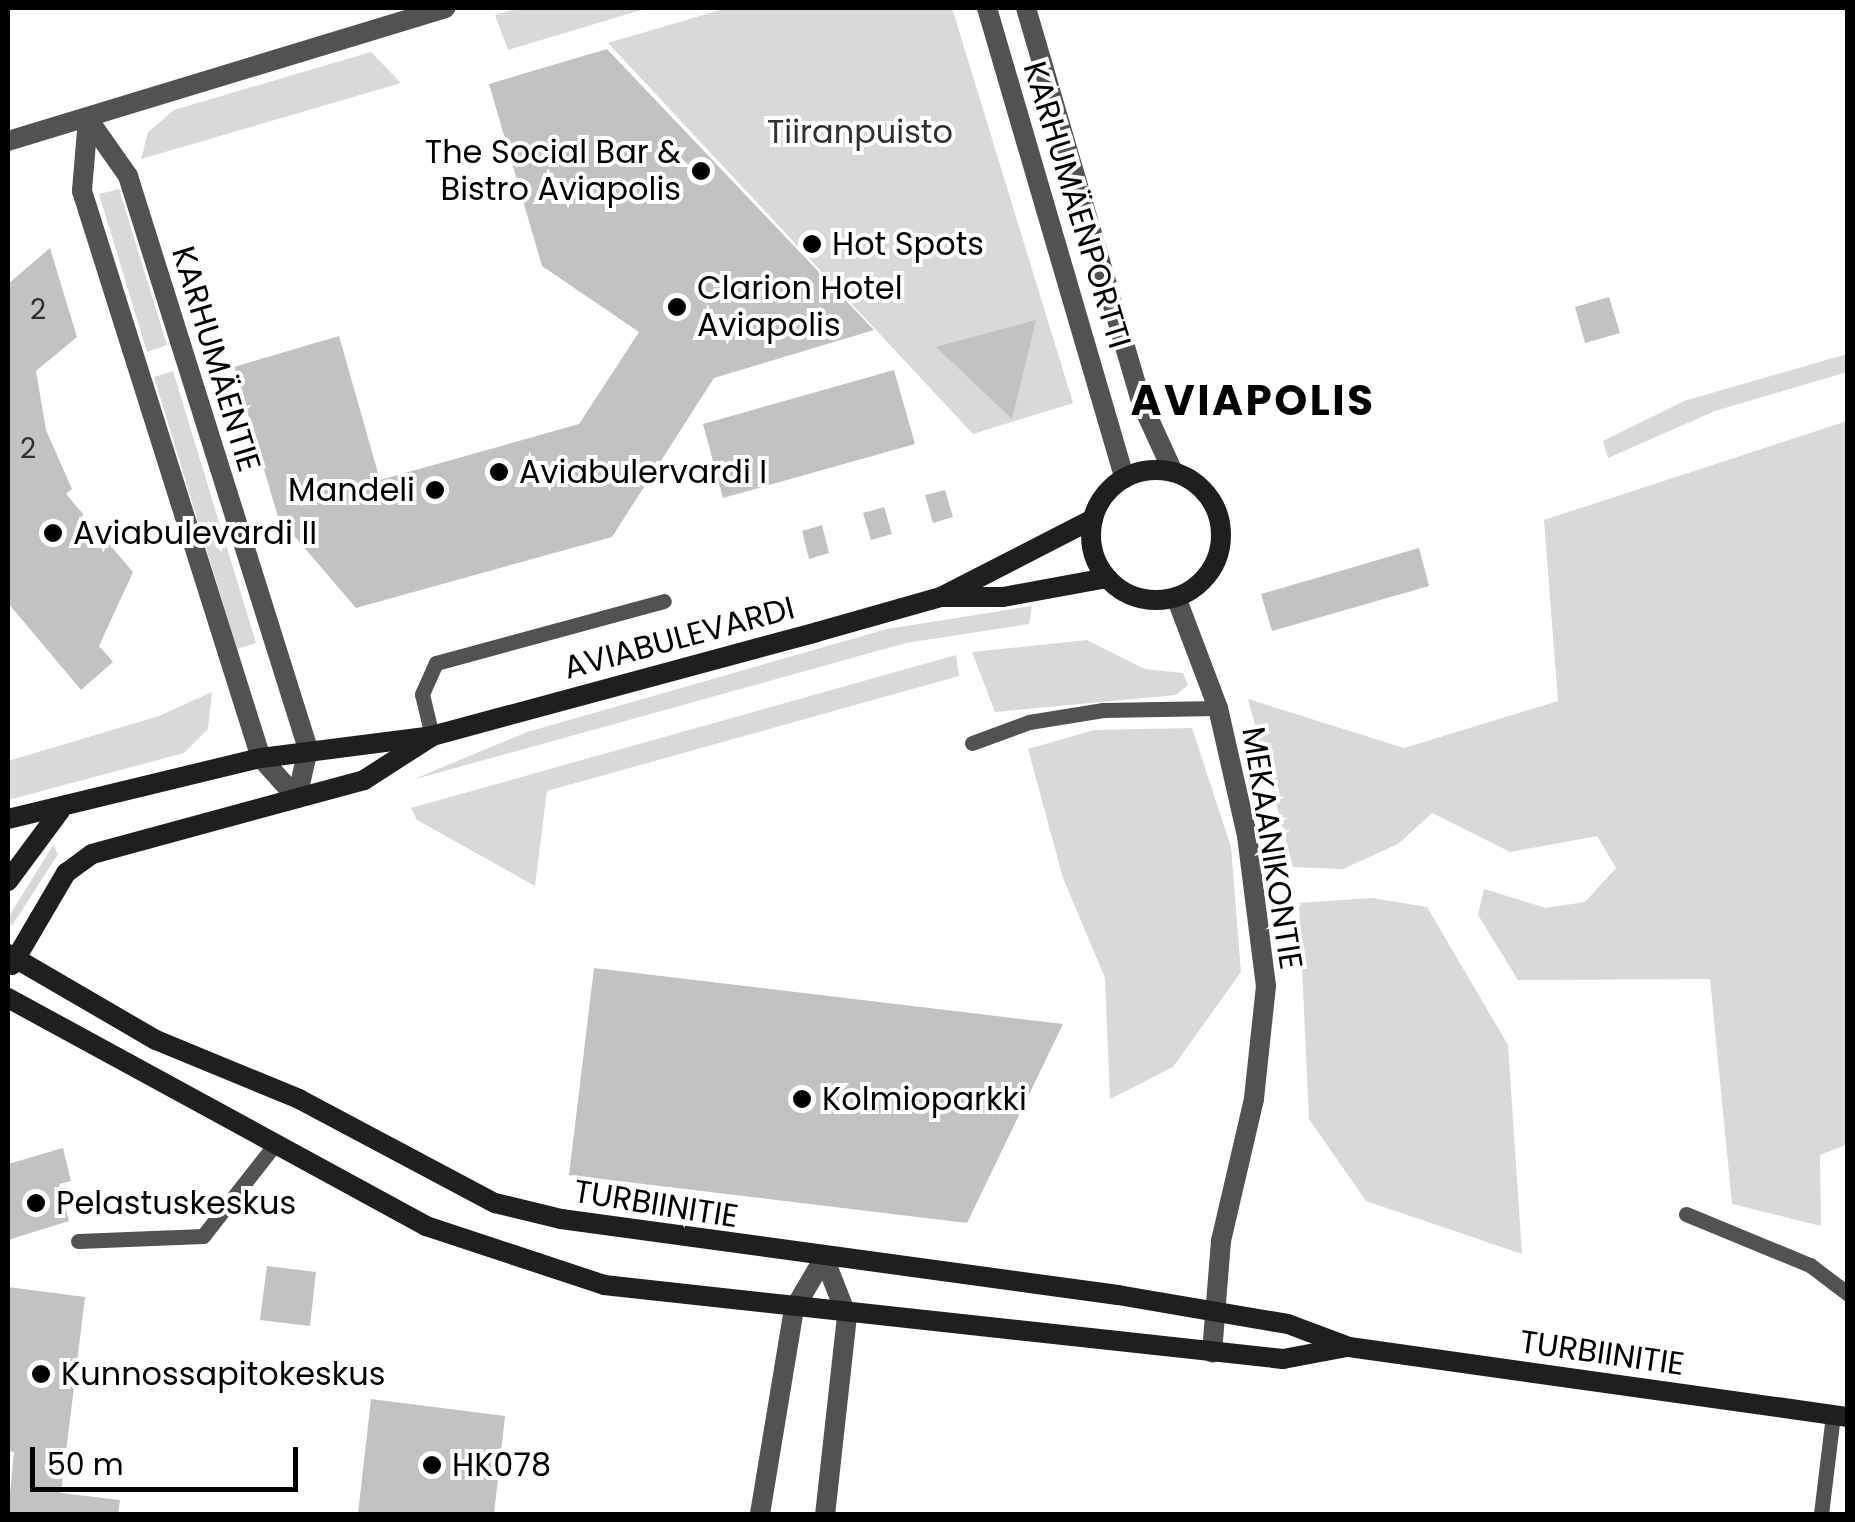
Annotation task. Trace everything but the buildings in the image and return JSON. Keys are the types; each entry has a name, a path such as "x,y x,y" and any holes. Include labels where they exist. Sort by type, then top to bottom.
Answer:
{"street":[{"path":"8,141 445,8"},
{"name":"KARHUMÄENPORTTI","path":"987,8 1124,478"},
{"name":"KARHUMÄENPORTTI","path":"1026,8 1141,402 1173,472"},
{"path":"88,119 82,191 261,758 297,798"},
{"name":"KARHUMÄENTIE","path":"88,119 128,176 308,749"},
{"path":"1173,472 1195,483 1220,523 1214,564 1176,597 1132,595 1106,578 1094,550 1093,519 1124,478 1173,472"},
{"name":"AVIABULEVARDI","path":"8,818 60,811 261,758 432,736 941,597 1093,519"},
{"name":"AVIABULEVARDI","path":"941,597 1004,597 1106,578"},
{"name":"MEKAANIKONTIE","path":"1176,597 1218,708 1247,836 1266,986 1254,1099 1221,1242 1212,1352"},
{"name":"AVIABULEVARDI","path":"12,961 66,874 92,854 364,780 432,736"},
{"path":"297,798 308,749"},
{"path":"8,881 60,811"},
{"name":"TURBIINITIE","path":"12,961 156,1040 298,1099 495,1203 616,1232 1214,1311 1288,1324 1349,1347 1840,1416"},
{"name":"TURBIINITIE","path":"8,998 272,1148 494,1254 604,1285 848,1316 1283,1360 1349,1347"},
{"path":"760,1514 794,1309 824,1258"},
{"path":"824,1258 848,1316 825,1514"}],"lane":[{"path":"432,736 422,694 436,663 664,601"},
{"path":"972,743 1029,722 1103,710 1218,708"},
{"path":"78,1241 204,1236 272,1148"},
{"path":"1686,1214 1846,1289"},
{"path":"1821,1514 1840,1416"}],"green space":[{"path":"520,8 648,8 508,50 495,15"},
{"name":"Tiiranpuisto","path":"727,8 952,8 1073,403 973,434 608,43"},
{"path":"371,52 401,83 141,159 148,132 174,110"},
{"path":"119,189 167,345 147,352 99,194"},
{"path":"1847,354 1847,372 1715,411 1608,458 1603,441 1684,401"},
{"path":"173,371 256,643 237,649 154,377"},
{"path":"1847,421 1848,1144 1820,1155 1821,1226 1732,1204 1710,979 1518,980 1478,915 1484,889 1546,908 1585,902 1616,868 1597,836 1510,852 1432,813 1398,844 1343,869 1293,867 1248,699 1404,748 1558,701 1544,520"},
{"path":"1032,606 1029,624 906,643 412,780 527,732 887,629"},
{"path":"1087,640 1145,669 1183,673 1188,685 1176,695 995,712 972,652"},
{"path":"956,655 959,676 547,791 535,886 417,820 411,808"},
{"path":"212,692 208,729 184,753 8,800 8,761 159,716"},
{"path":"1192,728 1231,847 1241,972 1173,1067 1110,1099 1105,978 1063,878 1028,749 1094,730"},
{"path":"53,845 58,854 12,926 8,918"},
{"path":"1372,898 1427,907 1508,1045 1522,1254 1366,1201 1309,1119 1299,903"}],"place":[{"name":"The Social Bar & Bistro Aviapolis","path":"701,171"},
{"name":"Hot Spots","path":"812,244"},
{"name":"Clarion Hotel Aviapolis","path":"677,307"},
{"name":"Aviabulervardi I","path":"499,472"},
{"name":"Mandeli","path":"435,490"},
{"name":"Aviabulevardi II","path":"53,533"},
{"name":"Kolmioparkki","path":"802,1099"},
{"name":"Pelastuskeskus","path":"36,1203"},
{"name":"Kunnossapitokeskus","path":"41,1374"},
{"name":"HK078","path":"432,1465"}],"district":[{"name":"AVIAPOLIS","path":"1253,401"}]}
